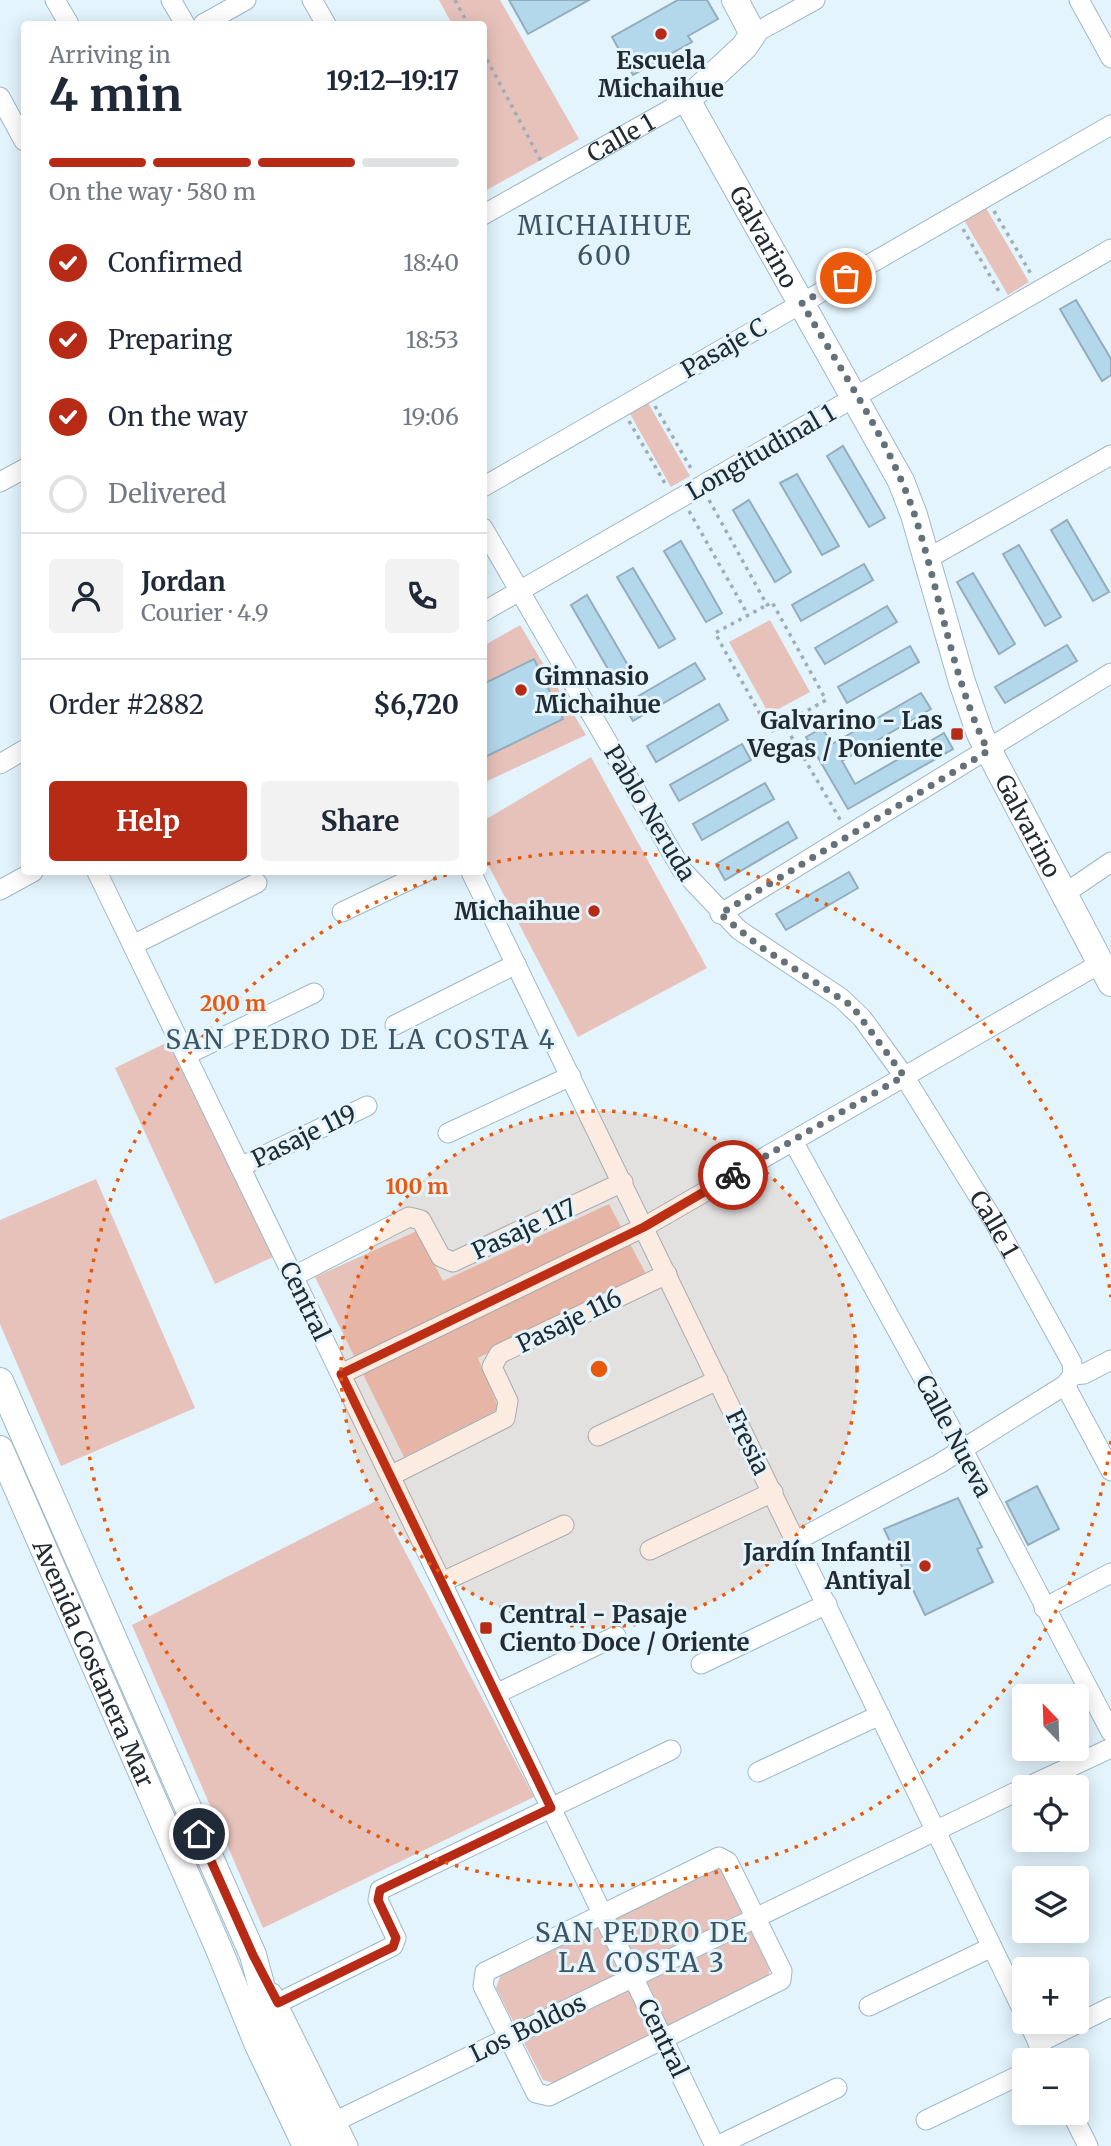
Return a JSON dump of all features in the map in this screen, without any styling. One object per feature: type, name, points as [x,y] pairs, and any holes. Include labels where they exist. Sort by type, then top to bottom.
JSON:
[{"type":"main road","points":[[735,0],[753,34]]},
{"type":"main road","name":"Calle 1","points":[[687,100],[720,72],[753,34]]},
{"type":"main road","name":"Galvarino","points":[[687,100],[901,481],[927,559],[968,702],[988,751],[1064,894],[1108,967]]},
{"type":"main road","name":"Avenida Costanera Mar","points":[[0,1381],[253,1955],[276,2039],[332,2134]]},
{"type":"main road","name":"Avenida Costanera Mar","points":[[0,1449],[218,1947],[258,2045],[306,2146]]},
{"type":"main road","points":[[35,1530],[61,1518]]},
{"type":"street","points":[[55,0],[67,21]]},
{"type":"street","points":[[171,0],[183,21]]},
{"type":"street","points":[[208,21],[246,0]]},
{"type":"street","points":[[312,0],[324,21]]},
{"type":"street","name":"Calle 1","points":[[753,34],[815,0]]},
{"type":"street","points":[[1079,0],[1111,58]]},
{"type":"street","points":[[0,97],[21,136]]},
{"type":"street","name":"Calle 1","points":[[487,213],[687,100]]},
{"type":"street","name":"Pasaje C","points":[[487,485],[1111,125]]},
{"type":"street","name":"Longitudinal 1","points":[[487,610],[1111,249]]},
{"type":"street","points":[[927,559],[1111,455]]},
{"type":"street","points":[[0,482],[21,471]]},
{"type":"street","name":"Pablo Neruda","points":[[487,535],[677,862],[720,914],[758,945],[852,1006],[904,1076]]},
{"type":"street","points":[[720,914],[1111,673]]},
{"type":"street","points":[[0,764],[21,752]]},
{"type":"street","points":[[1064,894],[1111,862]]},
{"type":"street","points":[[0,890],[28,875]]},
{"type":"street","name":"Central","points":[[98,875],[716,2146]]},
{"type":"street","points":[[342,912],[420,875]]},
{"type":"street","name":"Fresia","points":[[472,875],[1012,1988]]},
{"type":"street","points":[[133,945],[257,883]]},
{"type":"street","points":[[395,1025],[516,964]]},
{"type":"street","points":[[341,1374],[644,1227],[904,1076],[1108,967]]},
{"type":"street","points":[[186,1055],[314,993]]},
{"type":"street","points":[[448,1133],[571,1076]]},
{"type":"street","name":"Calle 1","points":[[904,1076],[1024,1272],[1072,1363],[1069,1380],[1111,1471]]},
{"type":"street","name":"Pasaje 119","points":[[240,1167],[367,1106]]},
{"type":"street","name":"Calle Nueva","points":[[793,1141],[963,1450],[1111,1732]]},
{"type":"street","name":"Pasaje 117","points":[[294,1276],[409,1217],[421,1220],[441,1257],[453,1262],[623,1182]]},
{"type":"street","name":"Pasaje 116","points":[[390,1476],[505,1418],[508,1401],[492,1367],[499,1354],[667,1274]]},
{"type":"street","points":[[796,1541],[963,1450],[1069,1380],[1111,1360]]},
{"type":"street","points":[[598,1436],[718,1380]]},
{"type":"street","points":[[650,1550],[773,1492]]},
{"type":"street","points":[[442,1582],[564,1525]]},
{"type":"street","points":[[1044,1608],[1111,1573]]},
{"type":"street","points":[[701,1664],[827,1604]]},
{"type":"street","points":[[496,1694],[616,1636]]},
{"type":"street","points":[[758,1772],[880,1715]]},
{"type":"street","name":"Los Boldos","points":[[1054,1775],[1111,1748]]},
{"type":"street","points":[[278,2003],[393,1947],[396,1938],[378,1900],[380,1890],[671,1750]]},
{"type":"street","name":"Los Boldos","points":[[332,2134],[508,2038],[1012,1795]]},
{"type":"street","points":[[719,1857],[728,1862],[782,1971],[781,1980],[545,2097],[533,2089],[483,1986],[485,1972],[602,1913],[719,1857]]},
{"type":"street","points":[[869,2006],[992,1947]]},
{"type":"street","name":"Avenida Costanera Mar","points":[[253,1955],[278,2003],[332,2134],[348,2146]]},
{"type":"street","points":[[1047,2048],[1111,2007]]},
{"type":"street","points":[[926,2120],[1012,2079]]},
{"type":"street","points":[[716,2146],[837,2088]]},
{"type":"street","points":[[1078,2125],[1088,2146]]},
{"type":"path","points":[[455,0],[466,21]]},
{"type":"path","points":[[487,60],[542,163]]},
{"type":"path","points":[[985,198],[1040,290]]},
{"type":"path","points":[[955,215],[1008,309]]},
{"type":"path","points":[[647,392],[767,605]]},
{"type":"path","points":[[621,407],[748,615]]},
{"type":"path","points":[[772,603],[826,700],[770,732],[715,633],[767,605],[772,603]]},
{"type":"path","points":[[778,714],[849,835]]},
{"type":"shaded area","points":[[439,0],[500,0],[579,139],[487,190],[487,21],[450,21]]},
{"type":"shaded area","points":[[986,208],[1029,282],[1008,295],[964,220]]},
{"type":"shaded area","points":[[647,401],[690,476],[671,487],[629,412]]},
{"type":"shaded area","points":[[770,620],[810,692],[769,714],[729,642]]},
{"type":"shaded area","name":"Gimnasio Michaihue","points":[[520,625],[586,735],[487,781],[487,644]]},
{"type":"shaded area","name":"Michaihue","points":[[591,757],[707,968],[578,1037],[487,863],[487,819]]},
{"type":"shaded area","points":[[168,1042],[273,1257],[215,1284],[115,1068]]},
{"type":"shaded area","points":[[96,1179],[195,1408],[61,1466],[0,1324],[0,1220]]},
{"type":"shaded area","points":[[609,1204],[646,1274],[478,1358],[499,1409],[404,1457],[315,1277],[417,1231],[443,1281]]},
{"type":"shaded area","points":[[378,1500],[534,1797],[263,1928],[132,1625]]},
{"type":"shaded area","points":[[710,1866],[721,1868],[771,1966],[767,1980],[558,2084],[543,2080],[496,1988],[501,1974]]},
{"type":"building","points":[[509,0],[589,0],[528,34]]},
{"type":"building","points":[[678,0],[707,0],[718,19],[688,36],[692,42],[633,75],[612,37]]},
{"type":"building","points":[[1076,300],[1111,359],[1111,375],[1102,381],[1060,309]]},
{"type":"building","points":[[843,446],[885,518],[869,527],[827,456]]},
{"type":"building","points":[[797,474],[839,546],[822,555],[780,483]]},
{"type":"building","points":[[749,500],[791,572],[775,582],[733,510]]},
{"type":"building","points":[[1067,520],[1109,592],[1093,601],[1051,530]]},
{"type":"building","points":[[681,541],[722,613],[706,622],[664,551]]},
{"type":"building","points":[[1019,545],[1061,617],[1045,626],[1003,554]]},
{"type":"building","points":[[864,564],[873,580],[801,621],[792,605]]},
{"type":"building","points":[[633,568],[675,639],[659,648],[617,577]]},
{"type":"building","points":[[973,573],[1015,644],[999,654],[957,582]]},
{"type":"building","points":[[587,595],[629,667],[612,676],[571,605]]},
{"type":"building","points":[[887,606],[897,622],[825,664],[815,648]]},
{"type":"building","points":[[1067,645],[1077,661],[1005,703],[995,687]]},
{"type":"building","points":[[910,646],[919,662],[847,703],[838,687]]},
{"type":"building","points":[[534,659],[563,719],[487,756],[487,682]]},
{"type":"building","points":[[695,663],[705,679],[633,721],[623,705]]},
{"type":"building","points":[[921,693],[931,709],[842,761],[855,784],[944,733],[953,749],[848,809],[806,737],[822,728],[832,744]]},
{"type":"building","points":[[719,704],[728,720],[656,762],[647,746]]},
{"type":"building","points":[[742,744],[751,760],[679,801],[670,785]]},
{"type":"building","points":[[765,783],[774,799],[702,840],[693,824]]},
{"type":"building","points":[[788,822],[797,838],[725,880],[716,864]]},
{"type":"building","points":[[849,872],[858,888],[786,930],[776,914]]},
{"type":"building","points":[[1037,1486],[1059,1529],[1028,1545],[1006,1502]]},
{"type":"building","points":[[958,1498],[982,1547],[977,1549],[993,1582],[925,1615],[884,1529]]},
{"type":"way so far","points":[[733,1175],[904,1076],[852,1006],[758,945],[720,914],[988,751],[971,712],[914,515],[901,481],[802,303],[846,278]]},
{"type":"place","name":"Escuela Michaihue","points":[[661,34]]},
{"type":"place","name":"Gimnasio Michaihue","points":[[521,690]]},
{"type":"place","name":"Galvarino - Las Vegas / Poniente","points":[[957,734]]},
{"type":"place","name":"Michaihue","points":[[594,911]]},
{"type":"place","name":"Jardín Infantil Antiyal","points":[[925,1566]]},
{"type":"place","name":"Central - Pasaje Ciento Doce / Oriente","points":[[486,1628]]},
{"type":"district","name":"MICHAIHUE 600","points":[[605,240]]},
{"type":"district","name":"SAN PEDRO DE LA COSTA 4","points":[[361,1039]]},
{"type":"district","name":"SAN PEDRO DE LA COSTA 3","points":[[642,1947]]},
{"type":"route","points":[[199,1834],[253,1955],[278,2003],[393,1947],[396,1938],[378,1900],[380,1890],[551,1808],[341,1374],[644,1227],[733,1175]]}]
